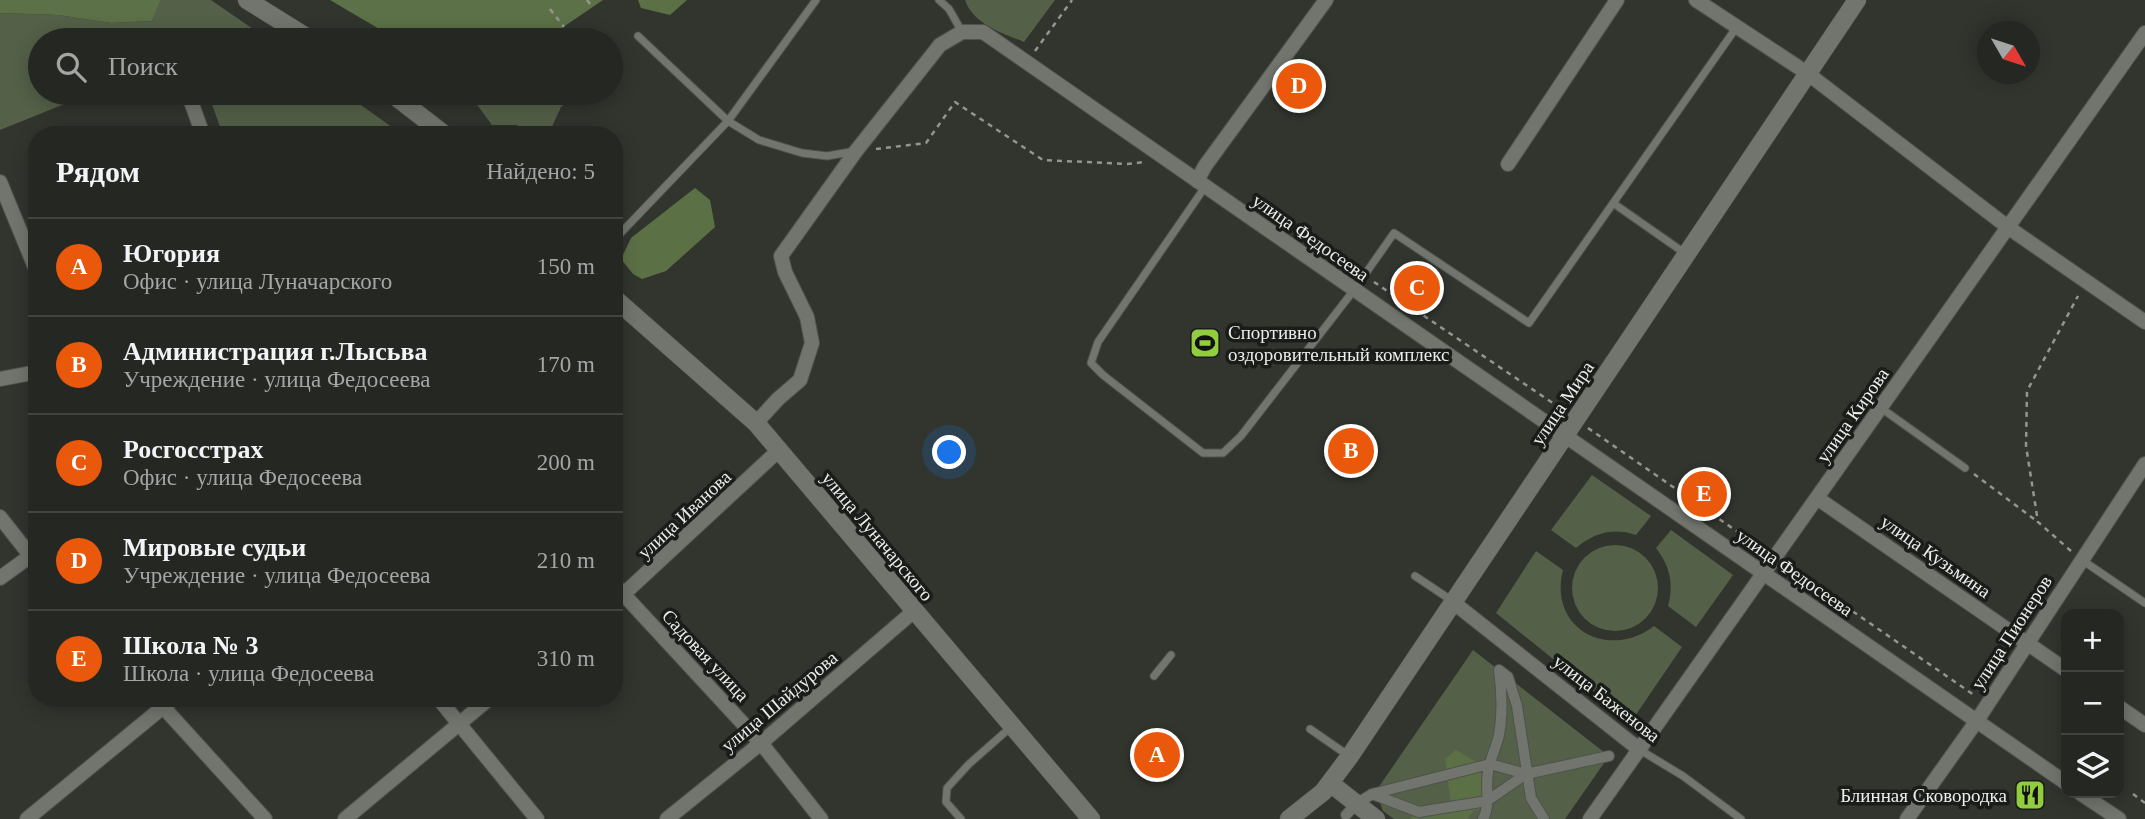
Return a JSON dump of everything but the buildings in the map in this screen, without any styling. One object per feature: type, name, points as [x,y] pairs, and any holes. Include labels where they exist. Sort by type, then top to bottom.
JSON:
[{"type":"street","points":[[247,0],[292,28]]},
{"type":"street","points":[[1201,184],[1205,166],[1326,0]]},
{"type":"street","points":[[1508,164],[1617,0]]},
{"type":"street","points":[[1696,0],[1807,73],[2008,228],[2145,322]]},
{"type":"street","name":"улица Мира","points":[[1289,819],[1323,792],[1350,757],[1857,0]]},
{"type":"street","points":[[756,423],[800,380],[811,343],[807,317],[785,272],[781,256],[856,151],[940,45],[962,32]]},
{"type":"street","name":"улица Федосеева","points":[[962,32],[983,32],[2061,780]]},
{"type":"street","name":"улица Кирова","points":[[1590,819],[2145,33]]},
{"type":"street","points":[[192,105],[200,126]]},
{"type":"street","points":[[406,105],[433,126]]},
{"type":"street","points":[[0,182],[28,250]]},
{"type":"street","name":"улица Луначарского","points":[[623,306],[756,423],[1091,819]]},
{"type":"street","points":[[0,379],[28,374]]},
{"type":"street","name":"улица Иванова","points":[[623,596],[779,451]]},
{"type":"street","name":"улица Пионеров","points":[[1907,819],[1976,722],[2144,469]]},
{"type":"street","name":"улица Кузьмина","points":[[1818,498],[2061,667]]},
{"type":"street","points":[[0,517],[28,549]]},
{"type":"street","points":[[0,578],[28,561]]},
{"type":"street","name":"Садовая улица","points":[[623,602],[761,743],[821,819]]},
{"type":"street","name":"улица Баженова","points":[[1454,603],[1640,750]]},
{"type":"street","name":"улица Шайдурова","points":[[667,819],[761,743],[914,611]]},
{"type":"street","points":[[1483,819],[1489,807],[1486,788],[1502,712],[1499,670],[1508,677],[1517,706],[1525,774],[1531,798],[1544,819]]},
{"type":"street","points":[[27,819],[158,707]]},
{"type":"street","points":[[168,707],[265,819]]},
{"type":"street","points":[[445,707],[537,819]]},
{"type":"street","points":[[345,819],[478,707]]},
{"type":"street","points":[[2124,710],[2145,725]]},
{"type":"street","points":[[1372,794],[1419,812],[1487,801],[1525,774],[1609,756]]},
{"type":"street","points":[[1351,809],[1372,794],[1490,764],[1525,774]]},
{"type":"street","points":[[1330,783],[1351,809],[1376,819]]},
{"type":"street","points":[[2088,798],[2119,819]]},
{"type":"lane","points":[[623,231],[728,121],[817,0]]},
{"type":"lane","points":[[939,0],[962,32]]},
{"type":"lane","points":[[1201,184],[1098,342],[1091,363],[1203,453],[1223,453],[1241,436],[1354,290],[1394,233],[1529,323],[1735,28]]},
{"type":"lane","points":[[638,36],[728,121],[759,140],[802,153],[827,156],[856,151]]},
{"type":"lane","points":[[1613,203],[1687,254]]},
{"type":"lane","points":[[1881,408],[1965,468]]},
{"type":"lane","points":[[2082,560],[2145,603]]},
{"type":"lane","points":[[1415,576],[1454,603]]},
{"type":"lane","points":[[1154,676],[1171,655]]},
{"type":"lane","points":[[961,819],[946,802],[947,788],[1012,725]]},
{"type":"lane","points":[[1310,729],[1350,757]]},
{"type":"lane","name":"улица Баженова","points":[[1640,750],[1682,776],[1741,819]]},
{"type":"path","points":[[587,0],[593,8]]},
{"type":"path","points":[[1026,62],[1072,0]]},
{"type":"path","points":[[550,9],[564,27]]},
{"type":"path","points":[[856,151],[926,143],[955,102],[1043,160],[1127,164],[1165,159]]},
{"type":"path","points":[[1307,236],[1577,420]]},
{"type":"path","points":[[2038,522],[2026,446],[2027,391],[2086,281]]},
{"type":"path","points":[[1965,468],[2038,522],[2082,560]]},
{"type":"path","points":[[2133,794],[2145,803]]},
{"type":"shaded area","points":[[0,0],[161,0],[152,21],[111,23],[58,15],[0,13]]},
{"type":"shaded area","points":[[161,0],[211,0],[252,28],[28,28],[28,105],[62,105],[0,130],[0,13],[58,15],[111,23],[152,21]]},
{"type":"shaded area","points":[[330,0],[603,0],[562,28],[378,28]]},
{"type":"shaded area","points":[[638,0],[687,0],[670,15],[641,8]]},
{"type":"shaded area","points":[[965,0],[1055,0],[1024,42],[981,21]]},
{"type":"shaded area","points":[[212,105],[361,105],[390,126],[220,126]]},
{"type":"shaded area","points":[[477,105],[563,105],[552,126],[492,125]]},
{"type":"shaded area","points":[[695,188],[710,200],[715,227],[666,271],[642,279],[633,274],[623,262],[623,255],[631,238]]},
{"type":"shaded area","points":[[1592,475],[1651,516],[1636,535],[1604,533],[1576,548],[1551,530]]},
{"type":"shaded area","points":[[1671,530],[1733,575],[1696,627],[1668,606],[1670,576],[1656,548]]},
{"type":"shaded area","points":[[1615,545],[1631,549],[1645,558],[1654,572],[1658,588],[1654,604],[1645,618],[1631,627],[1615,631],[1599,627],[1585,618],[1576,604],[1572,588],[1576,572],[1585,558],[1599,549]]},
{"type":"shaded area","points":[[1536,551],[1563,570],[1561,590],[1564,608],[1573,622],[1586,633],[1601,639],[1618,640],[1636,636],[1654,626],[1682,647],[1631,722],[1496,613]]},
{"type":"shaded area","points":[[1473,650],[1609,756],[1565,819],[1394,819],[1383,811],[1376,791]]},
{"type":"shaded area","points":[[1456,750],[1488,769],[1485,808],[1473,811],[1468,819],[1410,819],[1414,815],[1452,812],[1445,759]]},
{"type":"place","name":"Мировые судьи","points":[[1299,86]]},
{"type":"place","name":"Росгосстрах","points":[[1417,288]]},
{"type":"place","name":"Спортивно оздоровительный комплекс","points":[[1205,343]]},
{"type":"place","name":"Администрация г.Лысьва","points":[[1351,451]]},
{"type":"place","name":"Школа № 3","points":[[1704,494]]},
{"type":"place","name":"Югория","points":[[1157,755]]},
{"type":"place","name":"Блинная Сковородка","points":[[2030,795]]}]
